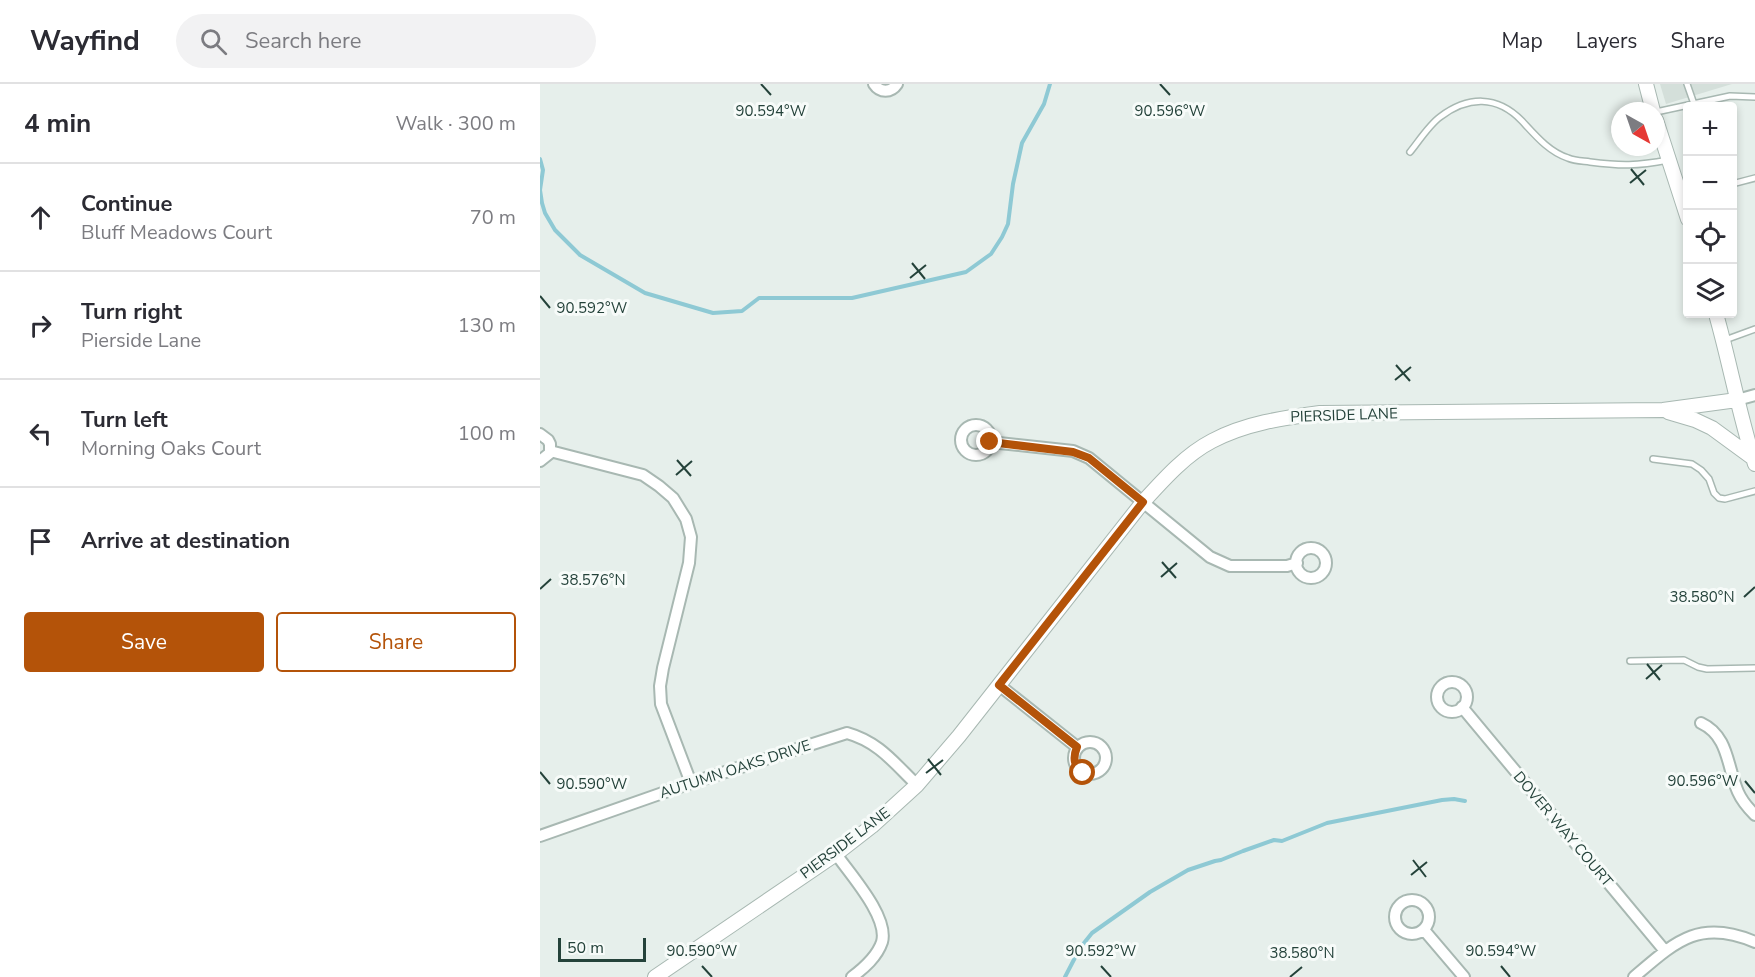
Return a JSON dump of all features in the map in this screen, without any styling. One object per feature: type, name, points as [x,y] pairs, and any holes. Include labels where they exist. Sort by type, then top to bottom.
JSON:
[{"type":"street","points":[[874,84],[878,89],[886,92],[897,84]]},
{"type":"street","points":[[1646,84],[1652,102]]},
{"type":"street","points":[[1665,150],[1683,194]]},
{"type":"street","points":[[1717,318],[1754,461]]},
{"type":"street","name":"PIERSIDE LANE","points":[[655,977],[836,854],[872,826],[917,785],[1143,502],[1165,478],[1211,441],[1243,428],[1278,418],[1320,413],[1663,410],[1737,400],[1755,395]]},
{"type":"street","points":[[1663,410],[1713,428],[1754,461]]},
{"type":"street","points":[[540,434],[548,440],[550,451],[540,461]]},
{"type":"street","points":[[990,442],[1073,452],[1089,458],[1209,557],[1230,566],[1287,566],[1296,563]]},
{"type":"street","points":[[550,451],[644,475],[673,498],[686,519],[692,537],[689,563],[660,686],[661,704],[691,783]]},
{"type":"street","points":[[999,685],[1077,747]]},
{"type":"street","name":"DOVER WAY COURT","points":[[1462,707],[1665,951]]},
{"type":"street","points":[[1701,723],[1712,729],[1720,739],[1739,794],[1755,815]]},
{"type":"street","name":"AUTUMN OAKS DRIVE","points":[[540,836],[691,783],[847,733],[876,745],[917,785]]},
{"type":"street","points":[[836,854],[876,910],[882,925],[882,941],[868,964],[852,977]]},
{"type":"street","points":[[1424,930],[1464,977]]},
{"type":"street","points":[[1634,977],[1682,939],[1699,934],[1730,933],[1755,942]]},
{"type":"lane","points":[[1687,84],[1693,102]]},
{"type":"lane","points":[[1703,102],[1730,96],[1755,97]]},
{"type":"lane","points":[[1410,152],[1439,118],[1461,105],[1482,100],[1506,106],[1540,142],[1567,158],[1617,166],[1642,165],[1668,160]]},
{"type":"lane","points":[[1665,110],[1683,106]]},
{"type":"lane","points":[[1737,183],[1755,178]]},
{"type":"lane","points":[[1724,340],[1755,329]]},
{"type":"lane","points":[[1653,459],[1692,464],[1709,479],[1714,493],[1719,498],[1732,498],[1755,491]]},
{"type":"lane","points":[[1630,661],[1684,660],[1707,669],[1755,668]]},
{"type":"shaded area","points":[[1660,84],[1732,84],[1666,104]]},
{"type":"waterway","points":[[540,159],[543,170],[540,190],[542,203],[555,230],[580,255],[645,293],[713,313],[742,311],[759,298],[852,298],[966,272],[991,254],[1008,224],[1013,184],[1022,143],[1044,104],[1050,84]]},
{"type":"waterway","points":[[1065,977],[1080,948],[1092,933],[1150,892],[1188,870],[1274,840],[1282,841],[1327,823],[1442,800],[1465,801]]},
{"type":"route","points":[[990,442],[1073,452],[1089,458],[1143,502],[999,685],[1077,747],[1074,759],[1083,773]]}]
